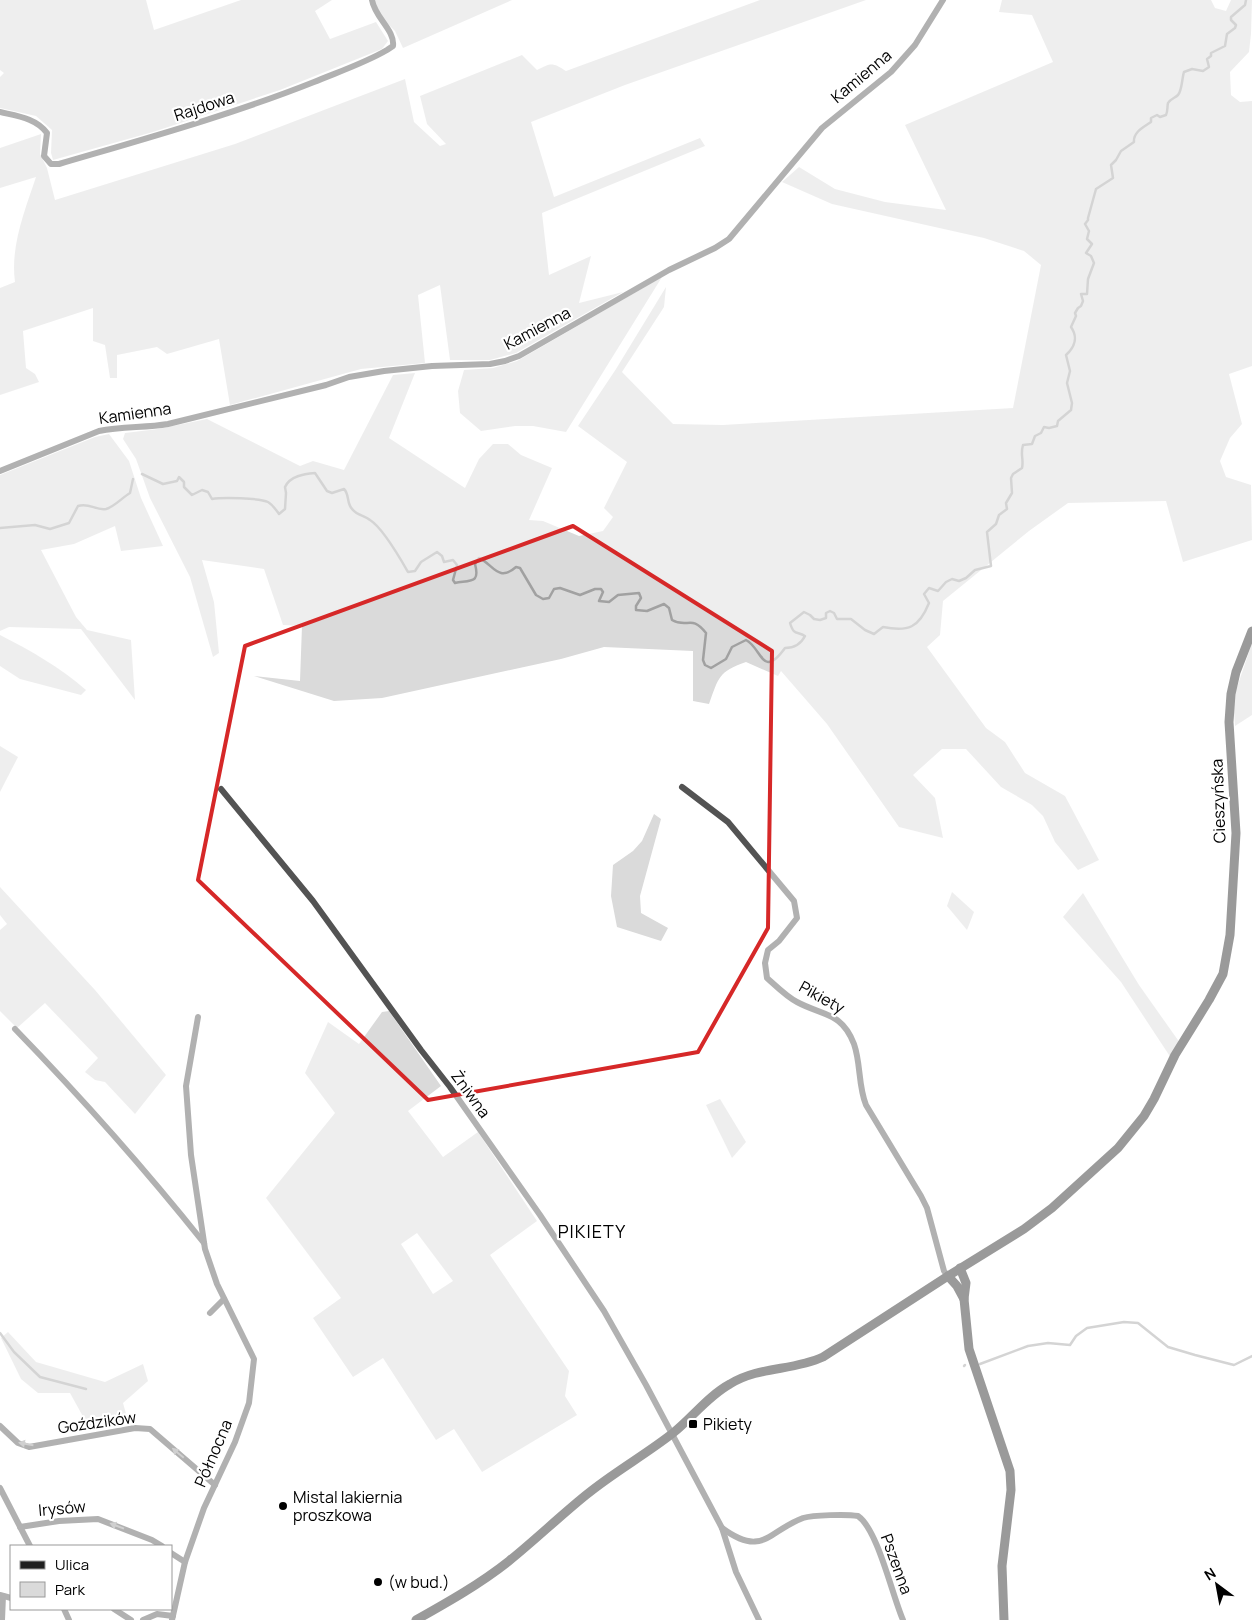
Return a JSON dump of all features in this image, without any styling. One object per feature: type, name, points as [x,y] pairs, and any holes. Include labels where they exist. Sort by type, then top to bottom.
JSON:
[{"type":"street","name":"Rajdowa","points":[[0,112],[34,120],[42,126],[47,133],[44,156],[51,164],[59,164],[158,135],[268,100],[334,74],[387,50],[393,46],[392,34],[374,9],[372,0]]},
{"type":"street","name":"Kamienna","points":[[0,471],[110,428],[168,424],[326,385],[349,377],[432,366],[490,364],[519,356],[669,270],[715,248],[730,238],[822,128],[891,72],[915,45],[943,0]]},
{"type":"street","name":"Cieszyńska","points":[[960,1268],[1031,1224],[1118,1148],[1144,1116],[1175,1055],[1223,974],[1230,936],[1236,833],[1229,722],[1231,694],[1236,672],[1252,631]]},
{"type":"street","name":"Pikiety","points":[[682,787],[728,822],[794,901],[797,918],[779,942],[768,950],[765,962],[767,978],[797,1002],[830,1014],[848,1032],[855,1047],[861,1093],[866,1105],[927,1208],[944,1271],[948,1276]]},
{"type":"street","name":"Żniwna","points":[[221,789],[313,901],[475,1122],[540,1215],[604,1312],[673,1433]]},
{"type":"street","name":"Północna","points":[[173,1618],[185,1562],[204,1508],[235,1442],[249,1403],[254,1359],[212,1272],[204,1243],[191,1155],[186,1086],[198,1017]]},
{"type":"street","points":[[15,1029],[114,1135],[162,1190],[204,1243]]},
{"type":"street","points":[[416,1620],[493,1573],[593,1489],[673,1433],[718,1391],[749,1374],[812,1363],[960,1268],[966,1282],[964,1299],[969,1350],[1010,1471],[1010,1490],[1002,1566],[1004,1620]]},
{"type":"street","points":[[948,1276],[957,1286],[964,1299]]},
{"type":"street","points":[[210,1313],[224,1299]]},
{"type":"street","name":"Goździków","points":[[0,1426],[18,1443],[29,1447],[135,1428],[150,1429],[215,1484]]},
{"type":"street","points":[[673,1433],[722,1528],[736,1572],[759,1620]]},
{"type":"street","points":[[0,1488],[29,1545]]},
{"type":"street","name":"Pszenna","points":[[722,1528],[741,1539],[757,1541],[774,1536],[806,1517],[858,1516],[863,1520],[872,1535],[903,1620]]},
{"type":"street","name":"Irysów","points":[[20,1527],[58,1521],[98,1519],[160,1545]]},
{"type":"street","points":[[172,1554],[185,1562]]},
{"type":"street","points":[[1,1596],[2,1620]]},
{"type":"street","points":[[116,1610],[131,1620]]},
{"type":"street","points":[[143,1620],[157,1614],[173,1618]]},
{"type":"highlighted area","points":[[573,526],[772,651],[768,928],[698,1052],[428,1100],[198,880],[245,646]]},
{"type":"green space","points":[[0,0],[146,0],[154,30],[241,0],[332,0],[315,11],[330,39],[376,22],[388,41],[382,49],[280,90],[153,132],[53,160],[51,153],[52,130],[36,116],[0,108],[0,77],[4,73],[0,70]]},
{"type":"green space","points":[[374,0],[512,0],[403,48],[395,31],[382,18]]},
{"type":"green space","points":[[760,0],[866,0],[625,85],[531,122],[554,197],[700,138],[705,146],[542,213],[549,275],[591,256],[579,303],[623,292],[516,353],[490,360],[450,360],[440,285],[418,295],[425,363],[361,369],[230,405],[219,339],[167,354],[157,347],[117,355],[117,378],[110,378],[105,345],[93,341],[93,308],[23,331],[26,368],[35,374],[39,382],[0,395],[0,288],[15,282],[14,269],[17,242],[23,215],[36,177],[0,188],[0,148],[41,134],[40,154],[47,168],[55,200],[235,144],[405,79],[414,122],[440,146],[446,144],[427,124],[420,96],[522,55],[537,70],[552,64],[566,71]]},
{"type":"green space","points":[[1002,0],[1211,0],[1215,8],[1226,11],[1231,0],[1252,0],[1249,52],[1230,72],[1231,95],[1240,102],[1252,101],[1252,366],[1229,374],[1242,424],[1230,438],[1220,461],[1226,477],[1251,485],[1252,540],[1183,562],[1166,501],[1068,503],[1029,531],[943,601],[940,635],[927,647],[986,728],[1005,742],[1025,773],[1065,796],[1099,860],[1078,870],[1055,842],[1043,816],[1032,805],[1001,787],[966,749],[942,749],[913,775],[935,798],[943,838],[899,827],[827,724],[781,671],[778,676],[746,662],[730,669],[721,677],[709,704],[693,701],[693,651],[604,647],[561,659],[382,698],[334,701],[254,676],[300,681],[302,626],[283,625],[264,569],[202,560],[214,602],[219,653],[213,657],[190,577],[150,498],[136,459],[123,439],[125,433],[158,429],[207,419],[300,466],[313,461],[344,470],[393,375],[415,373],[389,438],[465,488],[479,459],[493,444],[508,444],[521,455],[552,468],[529,520],[543,521],[579,536],[603,531],[613,517],[604,508],[627,462],[578,426],[616,369],[666,287],[664,307],[622,372],[673,424],[723,425],[1013,408],[1041,265],[1024,251],[984,238],[832,204],[782,182],[799,167],[835,189],[885,202],[946,210],[905,125],[1053,62],[1032,15],[999,12]]},
{"type":"green space","points":[[662,277],[566,432],[533,426],[515,426],[481,431],[460,413],[458,391],[464,370],[493,368],[517,361]]},
{"type":"green space","points":[[109,434],[129,461],[141,498],[163,546],[121,551],[115,526],[74,544],[41,550],[76,617],[87,630],[131,640],[135,700],[81,629],[9,627],[0,631],[0,475],[95,437]]},
{"type":"green space","points":[[0,635],[45,660],[86,690],[81,695],[20,679],[0,666]]},
{"type":"green space","points":[[1252,643],[1252,715],[1235,726],[1233,699]]},
{"type":"green space","points":[[0,746],[18,757],[0,792]]},
{"type":"green space","points":[[654,814],[661,819],[640,896],[641,913],[668,928],[661,941],[617,927],[611,896],[613,865],[633,851],[642,841]]},
{"type":"green space","points":[[0,887],[95,990],[166,1075],[135,1114],[105,1082],[95,1080],[85,1072],[98,1058],[45,1003],[17,1028],[0,1011],[0,930],[7,924],[0,915]]},
{"type":"green space","points":[[952,892],[974,912],[967,930],[947,906]]},
{"type":"green space","points":[[1083,893],[1139,985],[1180,1043],[1171,1058],[1121,982],[1063,917]]},
{"type":"green space","points":[[389,1011],[441,1086],[408,1111],[443,1157],[478,1132],[537,1221],[490,1255],[569,1371],[565,1396],[577,1415],[482,1472],[454,1429],[436,1440],[383,1358],[353,1377],[313,1318],[341,1298],[266,1198],[335,1113],[305,1073],[328,1022],[359,1044],[382,1012]],"holes":[[[417,1233],[453,1281],[433,1294],[401,1244]]]},
{"type":"green space","points":[[720,1099],[746,1142],[732,1158],[706,1105]]},
{"type":"green space","points":[[8,1332],[36,1362],[105,1382],[143,1364],[148,1381],[123,1403],[128,1421],[91,1431],[70,1393],[38,1393],[21,1379],[1,1338]]},
{"type":"waterway","points":[[142,474],[163,484],[177,481],[179,477],[184,482],[184,487],[192,495],[202,490],[208,492],[212,499],[241,498],[268,502],[279,514],[285,509],[285,487],[287,483],[298,476],[315,473],[327,491],[332,493],[344,489],[351,508],[375,524],[391,544],[408,572],[415,571],[421,562],[437,552],[442,556],[444,562],[453,560],[457,565],[453,580],[455,583],[470,581],[475,578],[475,564],[479,558],[500,573],[505,573],[516,567],[520,568],[536,595],[543,599],[549,598],[554,589],[560,588],[580,595],[595,589],[601,589],[603,592],[599,601],[609,602],[618,595],[639,593],[641,598],[636,606],[636,610],[647,611],[664,604],[669,608],[672,620],[682,623],[693,623],[701,627],[706,633],[703,660],[705,665],[711,668],[726,659],[732,647],[746,640],[763,659],[767,662],[771,661],[785,648],[795,646],[803,639],[805,636],[794,632],[790,623],[804,612],[814,619],[820,620],[826,618],[826,613],[830,611],[834,613],[837,619],[851,619],[865,630],[874,634],[883,627],[899,629],[912,626],[921,618],[929,603],[924,594],[929,588],[938,591],[946,582],[952,579],[959,581],[975,570],[991,566],[987,532],[996,524],[999,515],[1007,509],[1006,503],[1012,493],[1011,478],[1013,474],[1022,468],[1023,445],[1032,444],[1035,436],[1041,433],[1044,427],[1057,426],[1058,421],[1071,410],[1072,403],[1067,383],[1070,371],[1066,355],[1072,349],[1075,338],[1071,327],[1076,316],[1075,313],[1083,301],[1081,294],[1087,294],[1088,279],[1094,263],[1091,256],[1086,253],[1092,244],[1087,239],[1089,231],[1085,224],[1088,220],[1096,189],[1113,178],[1111,165],[1121,151],[1134,142],[1135,135],[1151,122],[1151,118],[1157,115],[1160,117],[1166,115],[1168,103],[1179,93],[1184,72],[1192,69],[1203,71],[1209,67],[1207,59],[1211,56],[1211,53],[1225,46],[1227,34],[1236,25],[1231,20],[1231,17],[1245,5],[1246,0]]},
{"type":"waterway","points":[[0,528],[35,525],[50,529],[69,523],[78,506],[86,505],[106,509],[115,504],[130,493],[133,479]]},
{"type":"waterway","points":[[980,1364],[1028,1346],[1048,1343],[1070,1345],[1076,1336],[1087,1328],[1124,1322],[1138,1323],[1168,1347],[1195,1355],[1234,1365],[1252,1356]]},
{"type":"waterway","points":[[0,1333],[14,1352],[40,1377],[86,1389]]},
{"type":"place","name":"Pikiety","points":[[693,1424]]},
{"type":"place","name":"Mistal lakiernia proszkowa","points":[[283,1506]]},
{"type":"place","name":"(w bud.)","points":[[378,1582]]},
{"type":"district","name":"PIKIETY","points":[[592,1232]]}]
